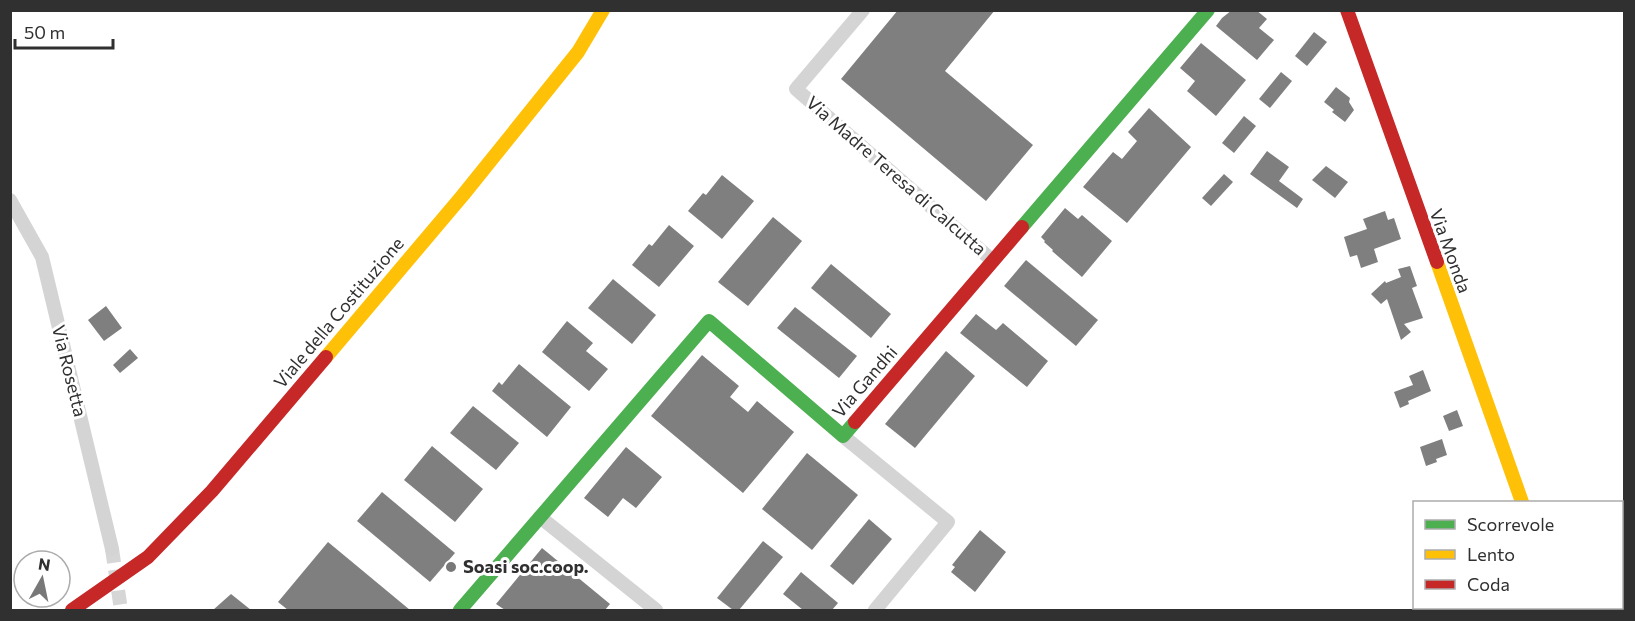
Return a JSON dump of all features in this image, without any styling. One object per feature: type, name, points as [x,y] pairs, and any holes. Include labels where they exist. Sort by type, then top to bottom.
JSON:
[{"type":"main road","name":"Viale della Costituzione","points":[[72,610],[148,557],[212,491],[464,195],[578,52],[603,10]]},
{"type":"main road","name":"Via Gandhi","points":[[460,610],[709,321],[843,436],[1208,10]]},
{"type":"main road","name":"Via Monda","points":[[1347,10],[1522,501]]},
{"type":"street","name":"Via Madre Teresa di Calcutta","points":[[863,10],[796,89],[993,261]]},
{"type":"street","name":"Via Rosetta","points":[[10,200],[42,257],[112,549]]},
{"type":"street","points":[[843,436],[948,522],[875,610]]},
{"type":"street","points":[[540,517],[656,610]]},
{"type":"building","points":[[898,10],[995,10],[945,71],[1033,145],[986,201],[841,79]]},
{"type":"building","points":[[1232,10],[1256,10],[1267,19],[1259,28],[1274,40],[1257,60],[1216,26]]},
{"type":"building","points":[[1314,32],[1327,42],[1307,66],[1295,56]]},
{"type":"building","points":[[1201,43],[1246,80],[1216,116],[1187,91],[1195,81],[1180,68]]},
{"type":"building","points":[[1281,72],[1292,81],[1270,108],[1259,99]]},
{"type":"building","points":[[1336,87],[1350,98],[1349,102],[1354,110],[1345,122],[1324,102]]},
{"type":"building","points":[[1149,108],[1191,147],[1127,223],[1083,187],[1113,152],[1122,159],[1137,141],[1128,132]]},
{"type":"building","points":[[1244,116],[1256,126],[1234,153],[1222,143]]},
{"type":"building","points":[[1267,151],[1289,167],[1279,181],[1303,199],[1297,208],[1250,174]]},
{"type":"building","points":[[1326,166],[1348,182],[1335,198],[1312,180]]},
{"type":"building","points":[[1224,174],[1233,182],[1211,206],[1202,198]]},
{"type":"building","points":[[722,175],[754,201],[722,239],[688,211],[703,193],[706,195]]},
{"type":"building","points":[[1065,208],[1078,219],[1082,215],[1112,241],[1082,277],[1052,251],[1041,237]]},
{"type":"building","points":[[1385,211],[1388,220],[1394,218],[1401,239],[1374,249],[1378,262],[1361,268],[1357,255],[1350,257],[1344,237],[1367,229],[1363,219]]},
{"type":"building","points":[[773,217],[802,241],[748,306],[718,282]]},
{"type":"building","points":[[669,225],[694,246],[659,287],[632,265]]},
{"type":"building","points":[[1026,260],[1098,320],[1076,346],[1004,286]]},
{"type":"building","points":[[831,264],[891,314],[871,338],[811,288]]},
{"type":"building","points":[[1410,266],[1417,286],[1412,288],[1423,318],[1404,324],[1411,332],[1401,340],[1387,299],[1381,304],[1371,294],[1385,281],[1386,283],[1401,277],[1398,269]]},
{"type":"building","points":[[613,279],[656,315],[632,344],[588,308]]},
{"type":"building","points":[[106,306],[122,328],[104,341],[88,320]]},
{"type":"building","points":[[795,307],[857,356],[839,378],[777,328]]},
{"type":"building","points":[[976,314],[996,330],[1003,323],[1048,361],[1027,387],[960,333]]},
{"type":"building","points":[[567,321],[593,343],[586,351],[608,369],[589,391],[542,352]]},
{"type":"building","points":[[130,349],[138,358],[120,373],[113,365]]},
{"type":"building","points":[[946,351],[975,376],[915,448],[885,424]]},
{"type":"building","points":[[702,355],[739,386],[730,397],[748,412],[757,401],[794,432],[743,493],[651,416]]},
{"type":"building","points":[[519,364],[571,407],[547,437],[492,391],[499,382],[502,385]]},
{"type":"building","points":[[1423,370],[1431,391],[1408,401],[1409,404],[1400,408],[1394,392],[1413,385],[1409,376]]},
{"type":"building","points":[[473,406],[519,443],[496,470],[450,433]]},
{"type":"building","points":[[1457,410],[1463,426],[1449,431],[1443,416]]},
{"type":"building","points":[[1442,439],[1447,455],[1426,466],[1420,447]]},
{"type":"building","points":[[432,446],[483,489],[455,522],[404,480]]},
{"type":"building","points":[[626,447],[662,477],[636,508],[623,498],[608,517],[584,498]]},
{"type":"building","points":[[807,453],[858,495],[812,550],[762,509]]},
{"type":"building","points":[[382,492],[455,553],[430,582],[357,521]]},
{"type":"building","points":[[869,519],[892,539],[853,585],[830,566]]},
{"type":"building","points":[[980,530],[1006,552],[975,592],[951,572],[955,567],[952,565]]},
{"type":"building","points":[[763,541],[783,557],[739,610],[733,610],[717,598]]},
{"type":"building","points":[[328,542],[410,610],[288,610],[278,602]]},
{"type":"building","points":[[542,548],[610,604],[605,610],[505,610],[496,604]]},
{"type":"building","points":[[801,572],[838,603],[832,610],[803,610],[783,594]]},
{"type":"building","points":[[231,594],[251,610],[213,610]]},
{"type":"tunnel","points":[[112,549],[121,610]]},
{"type":"traffic: fast","points":[[1022,227],[1208,10]]},
{"type":"traffic: fast","points":[[460,610],[709,321],[843,436],[855,422]]},
{"type":"traffic: slow","points":[[326,357],[463,195],[578,52],[603,10]]},
{"type":"traffic: slow","points":[[1437,262],[1522,501]]},
{"type":"traffic: jam","points":[[1347,10],[1437,262]]},
{"type":"traffic: jam","points":[[855,422],[1022,227]]},
{"type":"traffic: jam","points":[[72,610],[148,557],[212,491],[326,357]]},
{"type":"place","name":"Soasi soc.coop.","points":[[451,567]]}]
